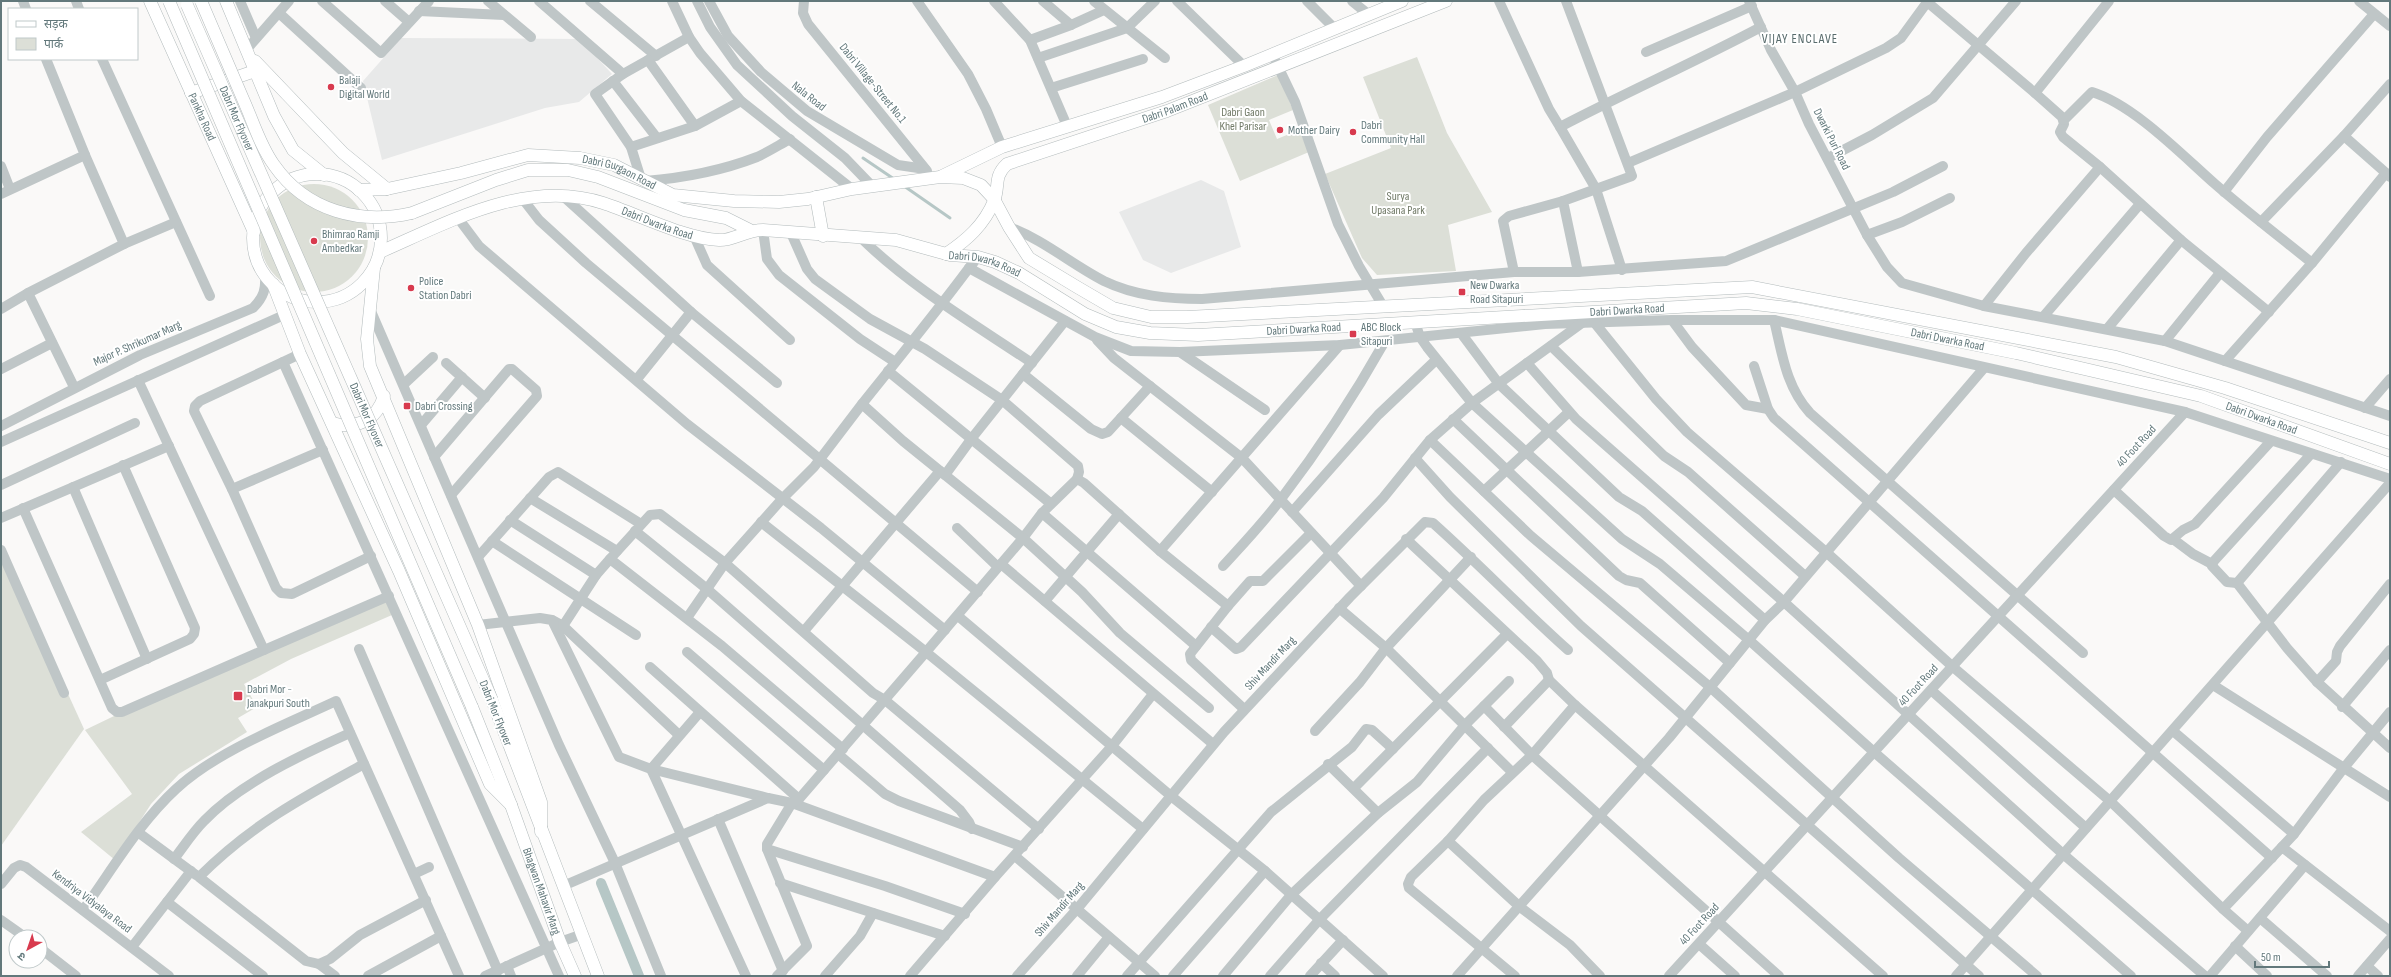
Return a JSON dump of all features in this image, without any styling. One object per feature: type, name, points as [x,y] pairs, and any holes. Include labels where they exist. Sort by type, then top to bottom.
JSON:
[{"type":"main road","name":"Pankha Road","points":[[150,1],[254,232]]},
{"type":"main road","name":"Dabri Mor Flyover","points":[[169,1],[472,707],[512,805]]},
{"type":"main road","points":[[201,1],[264,148],[274,165],[301,193],[335,212],[373,218],[412,213],[496,180],[528,170],[568,170],[598,178],[684,210],[726,218],[756,230]]},
{"type":"main road","points":[[226,1],[274,116],[293,150],[324,175]]},
{"type":"main road","name":"Dabri Palam Road","points":[[931,175],[1002,147],[1162,97],[1244,66],[1402,1]]},
{"type":"main road","name":"Dabri Palam Road","points":[[946,254],[967,240],[984,219],[994,199],[999,171],[1007,164],[1021,157],[1134,123],[1278,68],[1446,1]]},
{"type":"main road","name":"Dabri Mor Flyover","points":[[186,3],[492,700],[541,832]]},
{"type":"main road","points":[[248,51],[343,153],[387,189]]},
{"type":"main road","points":[[191,93],[255,71]]},
{"type":"main road","name":"Dabri Gurgaon Road","points":[[359,190],[387,189],[461,173],[528,155],[580,158],[614,165],[672,196],[779,202],[816,197],[931,175]]},
{"type":"main road","points":[[272,284],[296,298],[322,302],[335,300],[352,291],[367,278],[379,260],[378,220],[374,209],[359,190],[343,180],[324,175],[299,177],[277,189],[261,208],[254,232],[256,254],[265,274],[272,284],[300,354],[399,571],[490,784],[512,805]]},
{"type":"main road","name":"Dabri Dwarka Road","points":[[931,175],[964,178],[981,185],[994,199],[1009,227],[1029,258],[1113,308],[1151,317],[1187,317],[1752,287],[2116,357],[2225,388],[2390,443]]},
{"type":"main road","name":"Dabri Dwarka Road","points":[[380,252],[458,218],[514,199],[563,196],[602,202],[695,238],[720,240],[756,230],[823,236],[896,240],[946,254],[978,257],[995,262],[1019,273],[1085,314],[1116,327],[1150,333],[1198,335],[1746,303],[1797,309],[2016,353],[2201,396],[2390,464]]},
{"type":"main road","points":[[816,197],[823,236]]},
{"type":"main road","points":[[374,268],[367,339],[370,366],[384,396],[478,625],[541,802],[541,832]]},
{"type":"main road","points":[[332,423],[349,426],[365,422],[378,411],[384,396]]},
{"type":"main road","name":"Bhagwan Mahavir Marg","points":[[512,805],[560,942],[575,976]]},
{"type":"main road","name":"Bhagwan Mahavir Marg","points":[[541,832],[580,935],[598,976]]},
{"type":"street","points":[[240,1],[256,38]]},
{"type":"street","points":[[248,51],[256,38],[290,1]]},
{"type":"street","points":[[322,1],[381,54],[429,1]]},
{"type":"street","points":[[386,1],[410,22]]},
{"type":"street","points":[[488,1],[531,37]]},
{"type":"street","points":[[539,1],[623,74]]},
{"type":"street","points":[[590,1],[652,58],[695,126]]},
{"type":"street","points":[[672,1],[689,37],[741,100],[852,189]]},
{"type":"street","points":[[697,1],[710,27],[737,65],[787,112],[845,158],[875,185]]},
{"type":"street","name":"Nala Road","points":[[710,1],[728,36],[761,72],[807,111],[898,165],[931,175]]},
{"type":"street","name":"Dabri Village-Street No.1","points":[[804,1],[803,13],[808,24],[931,175]]},
{"type":"street","points":[[917,1],[968,74],[986,109],[1002,147]]},
{"type":"street","points":[[994,1],[1030,40],[1067,126]]},
{"type":"street","points":[[1043,1],[1071,25]]},
{"type":"street","points":[[1094,1],[1165,58]]},
{"type":"street","points":[[1038,58],[1127,28],[1155,1]]},
{"type":"street","points":[[1177,1],[1244,66]]},
{"type":"street","points":[[1307,1],[1334,28]]},
{"type":"street","points":[[1352,1],[1368,14]]},
{"type":"street","points":[[1500,1],[1549,109],[1596,189],[1622,270]]},
{"type":"street","points":[[1514,272],[1503,221],[1509,216],[1563,201],[1632,176],[1628,163],[1601,105],[1566,1]]},
{"type":"street","points":[[1628,163],[1796,92],[1901,38],[1927,1],[2035,93],[2064,120]]},
{"type":"street","points":[[1828,158],[1872,135],[1933,98],[2016,1]]},
{"type":"street","points":[[2035,93],[2109,1]]},
{"type":"street","points":[[2359,1],[2390,26]]},
{"type":"street","points":[[1646,52],[1750,4]]},
{"type":"street","name":"Dwarki Puri Road","points":[[1750,4],[1771,50],[1796,92],[1809,124],[1868,235],[1887,267],[1902,283],[1984,306]]},
{"type":"street","points":[[1030,40],[1071,25],[1104,10]]},
{"type":"street","points":[[419,12],[504,15]]},
{"type":"street","points":[[279,13],[361,88]]},
{"type":"street","points":[[2224,192],[2267,137],[2374,14]]},
{"type":"street","points":[[1560,127],[1601,105],[1690,64],[1761,27]]},
{"type":"street","points":[[689,37],[623,74],[595,94],[631,147],[643,180],[688,176],[733,165],[758,156],[790,139]]},
{"type":"street","points":[[1272,54],[1295,102],[1338,224],[1383,306]]},
{"type":"street","points":[[1051,88],[1143,59]]},
{"type":"street","points":[[46,60],[85,155],[124,244]]},
{"type":"street","points":[[102,60],[210,296]]},
{"type":"street","points":[[613,81],[658,138]]},
{"type":"street","points":[[2261,222],[2344,136],[2390,84]]},
{"type":"street","points":[[2269,312],[2181,240],[2100,166],[2061,135],[2064,120],[2092,92],[2098,94],[2143,121],[2224,192],[2312,263]]},
{"type":"street","points":[[631,147],[695,126],[741,100]]},
{"type":"street","points":[[2225,361],[2388,175],[2344,136]]},
{"type":"street","points":[[1,166],[6,192],[85,155]]},
{"type":"street","points":[[1009,227],[1042,242],[1105,281],[1135,293],[1166,298],[1202,298],[1514,272],[1622,270],[1726,261],[1900,189],[1943,166]]},
{"type":"street","points":[[2100,166],[2026,253],[1984,306],[2165,341],[2390,416]]},
{"type":"street","points":[[563,196],[691,312],[777,383]]},
{"type":"street","points":[[522,198],[539,220],[559,239],[821,458],[978,592]]},
{"type":"street","points":[[1868,235],[1902,222],[1950,198]]},
{"type":"street","points":[[1563,201],[1578,272]]},
{"type":"street","points":[[2042,317],[2140,204]]},
{"type":"street","points":[[458,218],[479,246],[637,379],[687,424],[945,630]]},
{"type":"street","points":[[1,309],[28,293],[124,244],[176,222]]},
{"type":"street","points":[[756,230],[767,260],[780,275],[860,340],[895,362]]},
{"type":"street","points":[[718,819],[780,973],[807,946],[767,849],[769,839],[796,801],[958,616],[1050,503],[1077,478],[1079,472],[1078,466],[1002,400],[912,343],[870,319],[815,279],[807,270],[791,233]]},
{"type":"street","points":[[695,238],[707,264],[790,340]]},
{"type":"street","points":[[861,238],[880,256],[943,304],[1032,363]]},
{"type":"street","points":[[2107,329],[2181,240]]},
{"type":"street","points":[[687,618],[725,563],[821,458],[895,362],[943,304],[978,257]]},
{"type":"street","points":[[969,268],[1094,337],[1131,351],[1180,352],[1340,345],[1545,324],[1672,320],[1774,320],[2185,412],[2390,479]]},
{"type":"street","points":[[2165,341],[2220,273]]},
{"type":"street","name":"Major P. Shrikumar Marg","points":[[1,426],[74,387],[140,355],[253,308],[263,297],[266,285],[265,274]]},
{"type":"street","points":[[28,293],[74,387]]},
{"type":"street","points":[[370,309],[404,384],[610,866],[661,976]]},
{"type":"street","points":[[637,379],[691,312]]},
{"type":"street","points":[[1,442],[284,315]]},
{"type":"street","points":[[804,631],[896,523],[943,473],[1065,320]]},
{"type":"street","points":[[1672,320],[1692,347],[1746,405],[1768,409]]},
{"type":"street","points":[[1774,320],[1790,386],[1798,400],[1886,481],[2083,653]]},
{"type":"street","points":[[1415,322],[1420,337],[1436,360],[1472,403],[1622,539],[1660,564],[1749,640],[1874,752],[2131,976]]},
{"type":"street","points":[[1594,322],[1686,432],[1826,552],[1953,667],[2110,801],[2248,931]]},
{"type":"street","points":[[1211,627],[1238,649],[1383,498],[1430,440],[1452,419],[1582,323]]},
{"type":"street","points":[[1460,333],[1499,384],[1548,432],[1620,497],[1642,511],[1765,620]]},
{"type":"street","points":[[1094,337],[1114,358],[1242,458],[1361,586]]},
{"type":"street","points":[[1223,566],[1281,500],[1333,427],[1385,341]]},
{"type":"street","points":[[1,369],[52,342]]},
{"type":"street","points":[[1160,551],[1340,345]]},
{"type":"street","points":[[1551,346],[1664,456],[1688,472],[1805,576]]},
{"type":"street","points":[[1180,352],[1264,410]]},
{"type":"street","points":[[300,354],[200,401],[195,406],[194,411],[232,489],[276,588],[281,593],[292,594],[371,556]]},
{"type":"street","points":[[404,384],[433,357]]},
{"type":"street","points":[[1292,512],[1378,415],[1436,360]]},
{"type":"street","points":[[283,362],[559,976]]},
{"type":"street","points":[[446,363],[485,398]]},
{"type":"street","points":[[1527,363],[1569,412],[1784,602],[2063,854],[2206,976]]},
{"type":"street","points":[[1754,366],[1768,409],[1774,418],[2272,858]]},
{"type":"street","points":[[1457,976],[1520,907],[1563,855],[1600,817],[1685,718],[1765,620],[1784,602],[1984,368]]},
{"type":"street","points":[[434,457],[511,369],[538,392],[451,495]]},
{"type":"street","points":[[888,371],[1050,503]]},
{"type":"street","points":[[1023,374],[1098,433],[1102,434],[1108,432],[1150,386]]},
{"type":"street","points":[[421,425],[462,377]]},
{"type":"street","points":[[2365,408],[2390,379]]},
{"type":"street","points":[[138,380],[264,650]]},
{"type":"street","points":[[862,404],[903,441],[1023,538],[1066,577],[1120,633],[1209,708]]},
{"type":"street","points":[[1484,491],[1569,412]]},
{"type":"street","name":"40 Foot Road","points":[[1669,976],[2185,412]]},
{"type":"street","points":[[1121,418],[1212,492]]},
{"type":"street","points":[[1452,419],[1619,576],[1640,583],[1730,663]]},
{"type":"street","points":[[1,485],[135,423]]},
{"type":"street","points":[[1430,440],[1531,536],[1710,687],[1899,858],[2037,976]]},
{"type":"street","points":[[2173,539],[2183,530],[2195,524],[2271,441]]},
{"type":"street","points":[[1,518],[169,446]]},
{"type":"street","points":[[232,489],[323,450]]},
{"type":"street","points":[[2212,564],[2310,454]]},
{"type":"street","points":[[1415,458],[1450,497],[1581,626],[1979,976]]},
{"type":"street","points":[[2237,583],[2341,462]]},
{"type":"street","points":[[100,680],[190,640],[194,634],[195,628],[123,465]]},
{"type":"street","points":[[478,557],[549,477],[558,472],[638,527],[862,726],[960,810],[969,822],[972,830]]},
{"type":"street","points":[[1077,478],[1160,551],[1228,606]]},
{"type":"street","points":[[1956,976],[2390,483]]},
{"type":"street","points":[[73,487],[147,659]]},
{"type":"street","points":[[2114,490],[2164,536],[2169,539],[2173,539],[2193,554],[2212,564],[2216,571],[2227,582],[2237,583],[2269,622],[2287,648],[2317,682],[2342,707],[2390,748]]},
{"type":"street","points":[[764,496],[782,499]]},
{"type":"street","points":[[530,498],[616,551]]},
{"type":"street","points":[[23,508],[112,708],[117,712],[122,712],[389,596]]},
{"type":"street","points":[[1042,513],[1196,646]]},
{"type":"street","points":[[563,626],[582,599],[596,575],[616,551],[650,515],[660,514],[725,563],[873,693],[885,700],[1039,830]]},
{"type":"street","points":[[1045,601],[1119,514]]},
{"type":"street","points":[[510,520],[596,575]]},
{"type":"street","name":"Shiv Mandir Marg","points":[[1017,976],[1077,908],[1213,744],[1244,709],[1406,539],[1428,521],[1471,557],[1513,601],[1568,650]]},
{"type":"street","points":[[761,522],[1083,778],[1143,829]]},
{"type":"street","points":[[957,528],[1213,744]]},
{"type":"street","points":[[1244,709],[1191,660],[1190,654],[1250,581],[1264,582],[1311,533]]},
{"type":"street","points":[[1406,539],[1449,581],[1543,666],[1549,680],[1575,705],[1883,976]]},
{"type":"street","points":[[492,541],[636,635]]},
{"type":"street","points":[[1,550],[64,694]]},
{"type":"street","points":[[1315,731],[1360,682],[1386,648],[1471,557]]},
{"type":"street","points":[[610,560],[687,618],[840,751],[885,794],[972,830],[1023,847]]},
{"type":"street","points":[[2317,682],[2336,661],[2340,646],[2390,584]]},
{"type":"street","points":[[1339,608],[1386,648],[1512,772]]},
{"type":"street","points":[[958,616],[1170,796],[1265,871],[1383,976]]},
{"type":"street","points":[[478,625],[540,618],[552,620],[563,626],[679,735]]},
{"type":"street","points":[[552,620],[613,750],[619,757],[627,762],[768,798],[796,801],[995,877]]},
{"type":"street","points":[[1354,788],[1507,634]]},
{"type":"street","points":[[359,649],[502,968],[511,976]]},
{"type":"street","points":[[2342,707],[2390,650]]},
{"type":"street","points":[[687,652],[824,770]]},
{"type":"street","points":[[650,667],[796,801]]},
{"type":"street","points":[[1504,727],[1549,680]]},
{"type":"street","points":[[1223,976],[1292,895],[1378,813],[1417,782],[1465,725],[1509,681]]},
{"type":"street","points":[[2213,685],[2390,798]]},
{"type":"street","points":[[1931,690],[2086,828]]},
{"type":"street","points":[[910,976],[965,914],[995,877],[1039,830],[1112,746],[1153,694]]},
{"type":"street","points":[[83,910],[153,814],[176,789],[210,765],[253,740],[336,701],[459,976]]},
{"type":"street","points":[[1515,976],[1410,888],[1408,884],[1411,877],[1448,842],[1484,800],[1512,772],[1532,755],[1575,705]]},
{"type":"street","points":[[1484,706],[1532,755],[1779,976]]},
{"type":"street","points":[[651,769],[700,712]]},
{"type":"street","points":[[2223,909],[2294,834],[2343,769],[2390,712]]},
{"type":"street","points":[[1127,976],[1271,812],[1328,764],[1352,747],[1369,728],[1393,749]]},
{"type":"street","points":[[2173,731],[2294,834]]},
{"type":"street","points":[[174,859],[204,821],[218,808],[260,779],[350,733]]},
{"type":"street","points":[[1270,976],[1320,920],[1488,748]]},
{"type":"street","points":[[132,947],[167,902],[195,874],[258,825],[296,801],[364,764]]},
{"type":"street","points":[[1328,764],[1378,813]]},
{"type":"street","points":[[651,769],[746,976]]},
{"type":"street","points":[[562,886],[582,879],[768,798]]},
{"type":"street","points":[[139,833],[195,874],[306,961],[319,964],[335,976]]},
{"type":"street","points":[[1448,842],[1520,907],[1570,945],[1600,976]]},
{"type":"street","points":[[2282,847],[2390,931]]},
{"type":"street","points":[[767,849],[857,877],[965,914]]},
{"type":"street","points":[[1015,856],[1155,976]]},
{"type":"street","points":[[2210,976],[2305,864]]},
{"type":"street","name":"Kendriya Vidyalaya Road","points":[[1,884],[14,868],[20,865],[26,867],[169,976]]},
{"type":"street","points":[[414,874],[429,867]]},
{"type":"street","points":[[1173,976],[1265,871]]},
{"type":"street","points":[[780,883],[945,936]]},
{"type":"street","points":[[319,964],[330,959],[360,935],[426,900]]},
{"type":"street","points":[[167,902],[263,976]]},
{"type":"street","points":[[825,976],[860,936],[873,913]]},
{"type":"street","points":[[2260,918],[2327,976]]},
{"type":"street","points":[[1,920],[14,929]]},
{"type":"street","points":[[486,976],[560,942],[580,935]]},
{"type":"street","points":[[368,976],[441,936]]},
{"type":"street","points":[[1077,976],[1110,937]]},
{"type":"street","points":[[1310,976],[1343,940]]},
{"type":"street","points":[[2358,976],[2390,940]]},
{"type":"street","points":[[1699,944],[1732,975]]},
{"type":"street","points":[[2235,946],[2267,976]]},
{"type":"street","points":[[48,954],[76,976]]},
{"type":"street","points":[[1321,963],[1335,976]]},
{"type":"street","points":[[2367,966],[2378,976]]},
{"type":"shaded area","points":[[401,38],[580,39],[612,74],[579,102],[545,108],[382,160],[363,81]]},
{"type":"shaded area","points":[[1201,180],[1224,191],[1241,247],[1171,273],[1143,260],[1119,212]]},
{"type":"green space","name":"Surya Upasana Park","points":[[1417,57],[1447,133],[1492,212],[1448,225],[1456,271],[1377,275],[1362,258],[1325,174],[1391,148],[1363,77]]},
{"type":"green space","name":"Dabri Gaon Khel Parisar","points":[[1278,75],[1293,110],[1269,120],[1277,139],[1299,130],[1309,152],[1240,181],[1208,105]]},
{"type":"green space","points":[[314,184],[344,193],[352,200],[359,208],[368,238],[359,268],[352,276],[344,283],[314,292],[284,283],[276,276],[269,268],[260,238],[269,208],[276,200],[284,193]]},
{"type":"green space","points":[[1,547],[84,729],[1,846]]},
{"type":"green space","points":[[385,600],[392,615],[291,659],[244,684],[257,707],[238,718],[247,732],[179,774],[151,804],[115,860],[81,832],[132,794],[85,730],[139,704]]},
{"type":"waterway","points":[[863,158],[894,179]]},
{"type":"waterway","points":[[904,186],[950,218]]},
{"type":"waterway","points":[[601,883],[639,976]]},
{"type":"place","name":"Balaji Digital World","points":[[331,87]]},
{"type":"place","name":"Mother Dairy","points":[[1280,130]]},
{"type":"place","name":"Dabri Community Hall","points":[[1353,132]]},
{"type":"place","name":"Bhimrao Ramji Ambedkar","points":[[314,241]]},
{"type":"place","name":"Police Station Dabri","points":[[411,288]]},
{"type":"place","name":"New Dwarka Road Sitapuri","points":[[1462,292]]},
{"type":"place","name":"ABC Block Sitapuri","points":[[1353,334]]},
{"type":"place","name":"Dabri Crossing","points":[[407,406]]},
{"type":"place","name":"Dabri Mor - Janakpuri South","points":[[238,696]]},
{"type":"district","name":"VIJAY ENCLAVE","points":[[1800,38]]}]
